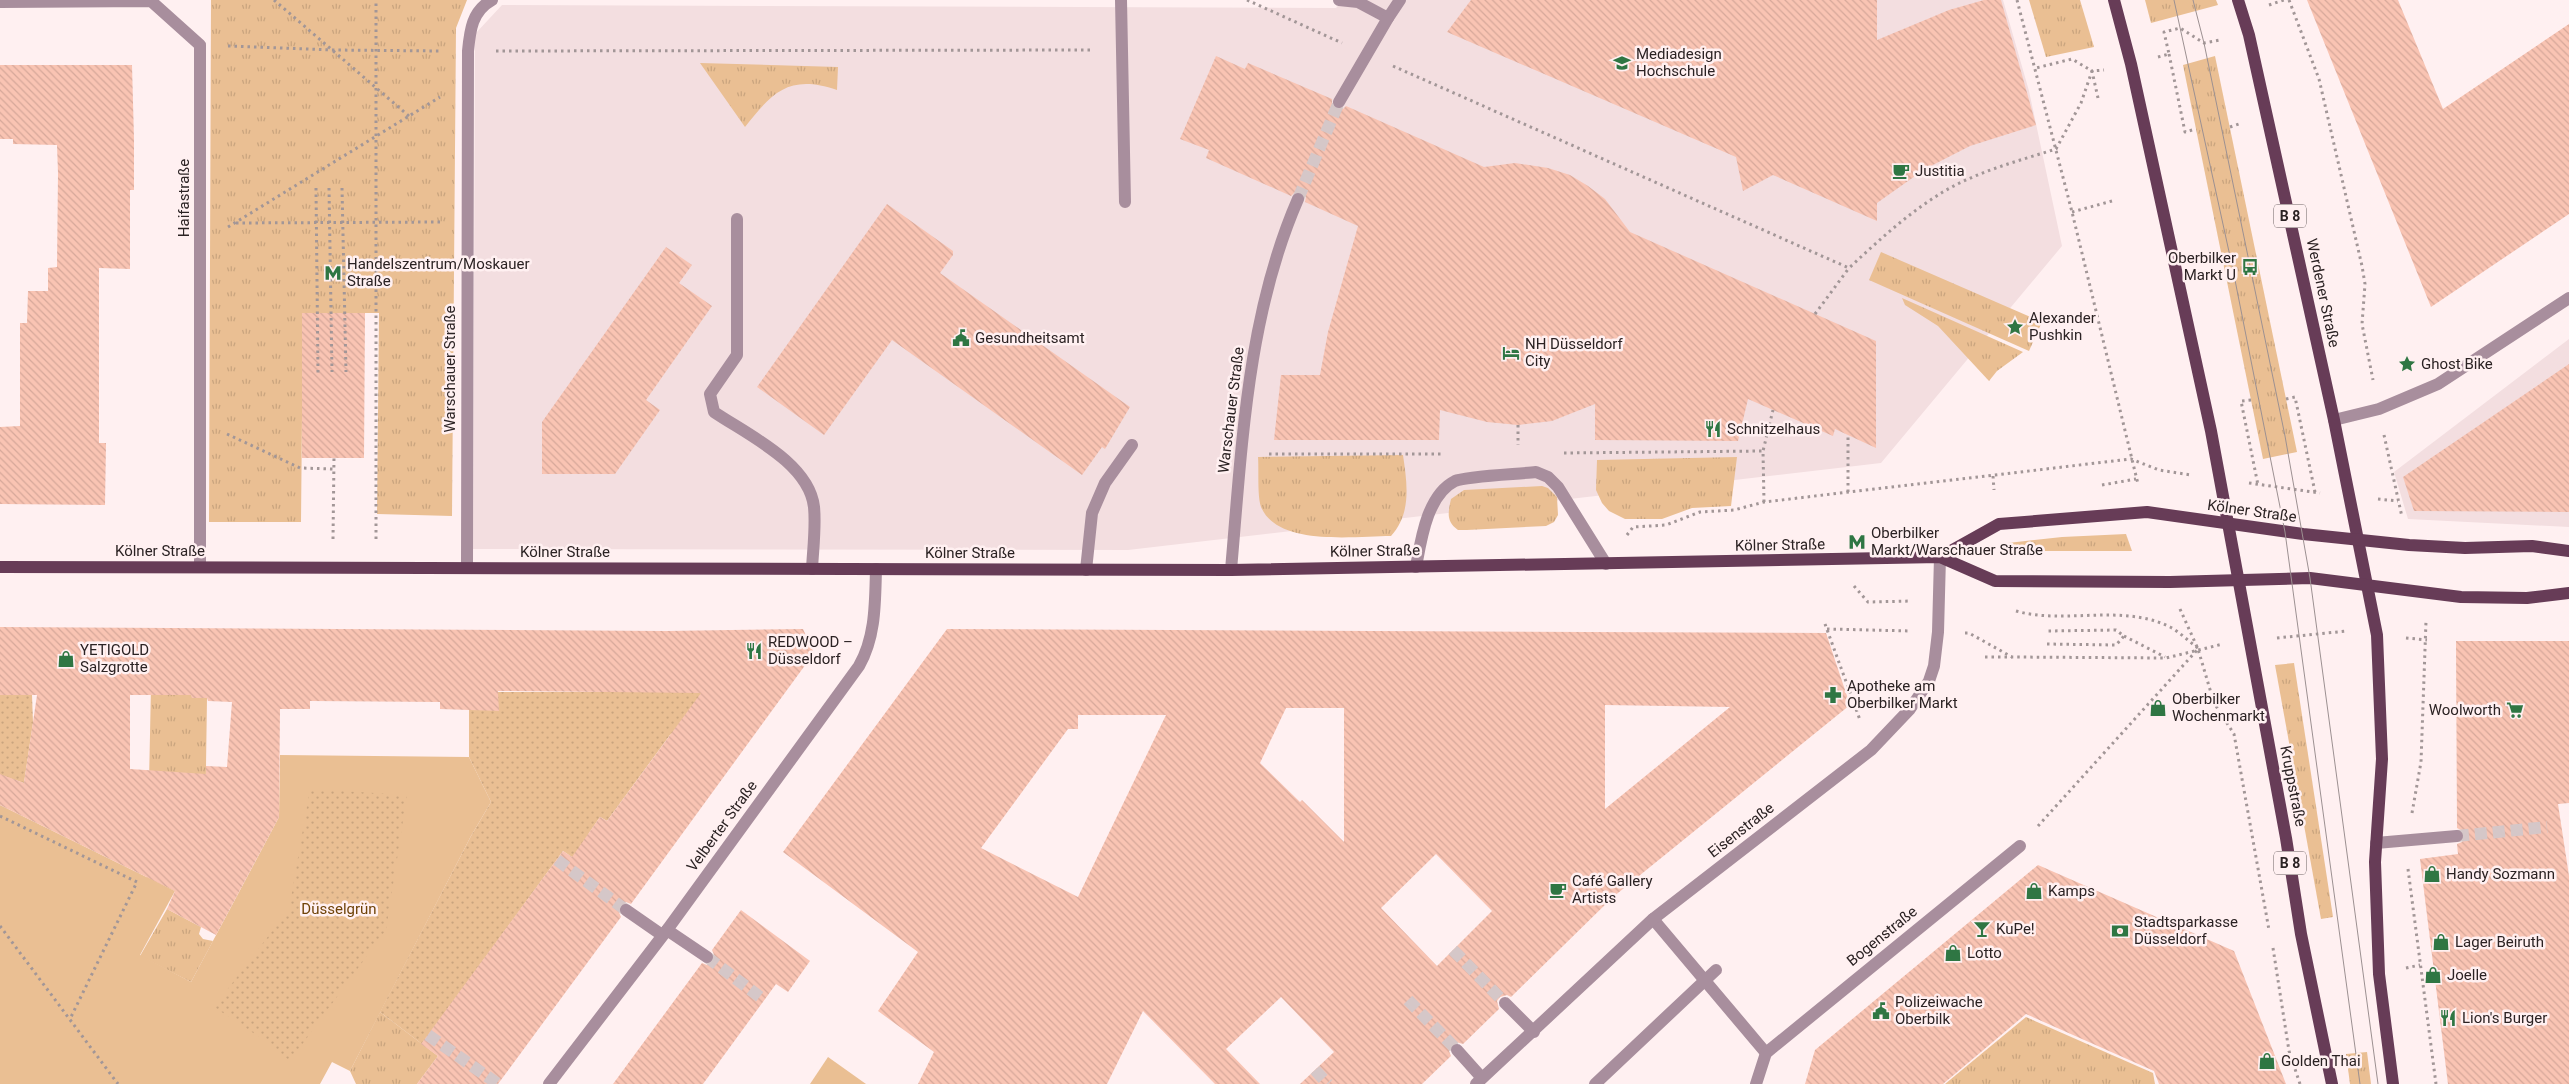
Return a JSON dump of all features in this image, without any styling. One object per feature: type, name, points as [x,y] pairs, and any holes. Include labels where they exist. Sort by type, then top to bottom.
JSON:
[{"type":"main road","name":"B 8","points":[[2114,0],[2131,64],[2211,431],[2227,523]]},
{"type":"main road","name":"Werdener Straße","points":[[2238,0],[2249,35],[2334,420],[2368,587]]},
{"type":"main road","name":"Kölner Straße","points":[[1940,557],[1999,524],[2147,512],[2358,540],[2464,548],[2532,546],[2569,551]]},
{"type":"main road","name":"Kruppstraße","points":[[2227,523],[2286,838],[2302,943],[2332,1084]]},
{"type":"main road","name":"Kölner Straße","points":[[0,567],[1231,570],[1940,557],[1995,581],[2237,581],[2310,578],[2368,587],[2461,597],[2527,598],[2569,592]]},
{"type":"main road","name":"B 8","points":[[2368,587],[2377,635],[2382,750],[2376,844],[2379,974],[2392,1084]]},
{"type":"street","name":"Warschauer Straße","points":[[467,568],[466,222],[468,51],[470,29],[476,14],[492,0]]},
{"type":"street","points":[[1121,0],[1125,202]]},
{"type":"street","points":[[1339,0],[1358,2],[1388,18]]},
{"type":"street","points":[[1339,102],[1400,0]]},
{"type":"street","points":[[0,2],[151,1],[200,44]]},
{"type":"street","name":"Haifastraße","points":[[200,44],[200,567]]},
{"type":"street","name":"Warschauer Straße","points":[[1231,570],[1250,366],[1270,277],[1287,225],[1298,199]]},
{"type":"street","points":[[737,219],[737,355],[710,394],[714,412],[792,465],[810,487],[814,507],[812,569]]},
{"type":"street","points":[[2334,420],[2379,409],[2438,384],[2569,298]]},
{"type":"street","points":[[1086,570],[1092,513],[1105,483],[1132,445]]},
{"type":"street","points":[[1416,567],[1423,528],[1441,492],[1456,481],[1536,472],[1548,478],[1558,487],[1606,564]]},
{"type":"street","name":"Eisenstraße","points":[[1479,1081],[1534,1032],[1653,919],[1871,750],[1910,709],[1929,681],[1934,666],[1938,632],[1940,557]]},
{"type":"street","name":"Velberter Straße","points":[[549,1084],[665,932],[868,650],[875,612],[876,569]]},
{"type":"street","points":[[2376,844],[2457,836]]},
{"type":"street","name":"Bogenstraße","points":[[1766,1053],[2020,846]]},
{"type":"street","points":[[626,910],[707,957]]},
{"type":"street","points":[[1653,919],[1766,1053],[1756,1084]]},
{"type":"street","points":[[1595,1084],[1703,980],[1716,970]]},
{"type":"street","points":[[1505,1003],[1534,1032]]},
{"type":"street","points":[[1457,1050],[1479,1081]]},
{"type":"path","points":[[274,0],[410,117]]},
{"type":"path","points":[[376,0],[378,222],[376,568]]},
{"type":"path","points":[[1247,0],[1849,268]]},
{"type":"path","points":[[2017,0],[2036,68],[2139,488]]},
{"type":"path","points":[[2262,7],[2284,0]]},
{"type":"path","points":[[2289,0],[2319,79],[2362,266],[2365,284],[2362,324],[2398,501],[2377,499]]},
{"type":"path","points":[[2196,129],[2185,132],[2164,32],[2180,28],[2204,43],[2212,41]]},
{"type":"path","points":[[200,44],[332,50],[468,51],[1122,50]]},
{"type":"path","points":[[2159,56],[2169,54]]},
{"type":"path","points":[[2036,68],[2072,59],[2092,71],[2102,70]]},
{"type":"path","points":[[2092,71],[2098,98]]},
{"type":"path","points":[[1815,314],[1849,268],[1891,230],[1936,196],[1988,170],[2056,149],[2081,103],[2092,71]]},
{"type":"path","points":[[200,245],[410,117],[468,79]]},
{"type":"path","points":[[316,188],[318,373]]},
{"type":"path","points":[[329,188],[332,372]]},
{"type":"path","points":[[342,188],[346,372]]},
{"type":"path","points":[[2072,212],[2112,201]]},
{"type":"path","points":[[200,224],[466,222]]},
{"type":"path","points":[[2286,399],[2294,396],[2315,492]]},
{"type":"path","points":[[2251,400],[2242,401],[2258,484]]},
{"type":"path","points":[[1764,502],[1763,451],[1773,410]]},
{"type":"path","points":[[200,430],[219,430],[300,468],[334,469]]},
{"type":"path","points":[[1848,435],[1848,492]]},
{"type":"path","points":[[333,568],[334,457]]},
{"type":"path","points":[[1633,527],[1666,525],[1700,512],[1734,510],[1764,502],[2131,459],[2164,472]]},
{"type":"path","points":[[1992,476],[1994,490]]},
{"type":"path","points":[[2099,486],[2136,479]]},
{"type":"path","name":"Kölner Straße","points":[[2248,483],[2323,493]]},
{"type":"path","points":[[2180,609],[2198,649],[2214,703],[2234,734],[2270,937]]},
{"type":"path","points":[[2011,610],[2031,616],[2128,616],[2170,627],[2198,649]]},
{"type":"path","points":[[2412,639],[2426,640],[2426,623]]},
{"type":"path","points":[[1825,624],[1871,750]]},
{"type":"path","points":[[1827,629],[1969,633],[2012,657]]},
{"type":"path","points":[[2047,631],[2116,630],[2166,658]]},
{"type":"path","points":[[2271,638],[2343,632]]},
{"type":"path","points":[[2047,644],[2116,645],[2124,636]]},
{"type":"path","points":[[1985,657],[2166,658],[2198,649],[2227,644]]},
{"type":"path","points":[[2020,846],[2198,649]]},
{"type":"path","points":[[0,816],[137,882],[70,1019]]},
{"type":"path","points":[[0,926],[118,1084]]},
{"type":"path","points":[[2272,947],[2289,1051],[2300,1084]]},
{"type":"path","points":[[2403,968],[2420,965]]},
{"type":"shaded area","points":[[1343,0],[2003,0],[2029,91],[2062,246],[1881,463],[1128,550],[473,549],[475,34],[502,5],[1336,8]]},
{"type":"shaded area","points":[[2569,339],[2569,527],[2408,519],[2394,472]]},
{"type":"green space","points":[[211,0],[467,0],[456,28],[452,516],[377,514],[379,313],[303,313],[301,522],[209,522]]},
{"type":"green space","points":[[2029,0],[2080,0],[2094,47],[2046,57]]},
{"type":"green space","points":[[2145,0],[2216,0],[2218,5],[2151,23]]},
{"type":"green space","points":[[2215,56],[2297,452],[2263,459],[2183,65]]},
{"type":"green space","points":[[700,63],[838,67],[837,90],[807,84],[795,85],[784,89],[774,95],[745,127]]},
{"type":"green space","points":[[1881,252],[2042,322],[2029,351],[1869,280]]},
{"type":"green space","points":[[1902,298],[2023,352],[1997,371],[1989,381],[1938,326],[1905,305]]},
{"type":"green space","points":[[1403,455],[1406,476],[1405,508],[1398,527],[1391,536],[1339,537],[1300,534],[1283,528],[1270,520],[1261,507],[1258,457]]},
{"type":"green space","points":[[1737,457],[1731,506],[1692,508],[1662,519],[1625,519],[1609,511],[1602,503],[1596,490],[1597,460]]},
{"type":"green space","points":[[1542,486],[1548,488],[1557,497],[1558,515],[1554,522],[1546,526],[1458,530],[1451,523],[1449,513],[1451,499],[1464,490]]},
{"type":"green space","points":[[2126,534],[2132,551],[2007,551],[2004,548],[2008,543],[2062,537]]},
{"type":"green space","points":[[2294,663],[2333,917],[2321,919],[2275,665]]},
{"type":"green space","points":[[700,679],[712,706],[670,735],[607,821],[600,817],[589,833],[578,861],[563,851],[422,1044],[380,1012],[471,836],[491,802],[469,757],[469,709],[498,692],[666,692]]},
{"type":"green space","points":[[151,686],[191,686],[192,698],[207,698],[205,836],[175,891],[147,878]]},
{"type":"green space","points":[[0,695],[32,695],[33,723],[24,783],[0,775]]},
{"type":"green space","points":[[280,755],[469,757],[491,802],[471,836],[350,1071],[332,1062],[320,1084],[0,1084],[0,805],[175,891],[140,955],[191,982],[279,817]]},
{"type":"green space","name":"Düsselgrün","points":[[310,789],[407,795],[386,930],[290,1061],[264,1040],[214,1007],[289,909]]},
{"type":"green space","points":[[167,909],[201,927],[199,934],[203,939],[213,941],[191,982],[140,956]]},
{"type":"green space","points":[[380,1012],[438,1056],[417,1084],[356,1084],[350,1071]]},
{"type":"green space","points":[[2026,1017],[2153,1073],[2155,1084],[1945,1084]]},
{"type":"green space","points":[[2367,1052],[2371,1084],[2350,1084],[2346,1054]]},
{"type":"green space","points":[[828,1057],[866,1084],[810,1084]]},
{"type":"building","points":[[1471,0],[1877,0],[1877,40],[1949,10],[1984,0],[2001,0],[2036,125],[1970,146],[1925,169],[1877,203],[1877,221],[1773,175],[1743,191],[1736,157],[1447,32]]},
{"type":"building","points":[[2307,0],[2398,0],[2443,109],[2569,24],[2569,214],[2431,307]]},
{"type":"building","points":[[1216,56],[1245,69],[1248,63],[1332,99],[1332,106],[1335,109],[1343,109],[1346,106],[1484,167],[1515,163],[1548,168],[1570,175],[1605,199],[1630,232],[1876,341],[1876,448],[1835,429],[1833,436],[1748,399],[1738,441],[1595,440],[1595,404],[1552,421],[1518,425],[1487,422],[1440,410],[1439,440],[1274,440],[1281,375],[1320,375],[1328,332],[1358,226],[1305,202],[1306,197],[1301,192],[1296,191],[1291,196],[1206,158],[1209,150],[1180,139]]},
{"type":"building","points":[[0,65],[132,65],[134,190],[130,190],[130,269],[99,268],[99,443],[106,443],[105,505],[0,504],[0,427],[20,426],[20,323],[27,323],[28,291],[48,291],[48,268],[57,267],[58,173],[57,145],[13,144],[13,139],[0,139]]},
{"type":"building","points":[[887,204],[953,251],[953,255],[940,273],[1130,407],[1105,449],[1102,447],[1082,475],[892,340],[824,435],[757,387]]},
{"type":"building","points":[[666,247],[692,265],[679,283],[712,306],[646,400],[660,410],[615,474],[542,474],[542,422]]},
{"type":"building","points":[[302,313],[365,313],[364,458],[302,458]]},
{"type":"building","points":[[2569,364],[2569,512],[2414,511],[2403,477]]},
{"type":"building","points":[[0,627],[667,631],[803,629],[814,653],[631,904],[626,902],[620,905],[618,910],[621,917],[498,1084],[417,1084],[438,1056],[421,1044],[563,851],[572,857],[600,817],[607,821],[701,693],[498,691],[499,711],[440,709],[440,702],[310,701],[310,709],[280,709],[279,817],[216,935],[167,909],[175,891],[0,805],[0,774],[24,783],[37,695],[0,695]],"holes":[[[130,695],[191,695],[192,698],[207,698],[208,701],[232,702],[227,767],[206,766],[206,774],[130,769]]]},
{"type":"building","points":[[947,629],[1826,633],[1850,705],[1613,897],[1511,997],[1507,995],[1500,997],[1497,1001],[1499,1009],[1463,1044],[1456,1042],[1451,1044],[1449,1051],[1451,1056],[1422,1084],[1300,1084],[1334,1052],[1281,997],[1226,1049],[1260,1084],[1215,1084],[1143,1011],[1107,1084],[918,1084],[934,1052],[878,1011],[918,952],[783,852]],"holes":[[[1605,705],[1730,707],[1605,809]],[[1286,708],[1344,708],[1344,842],[1302,800],[1300,802],[1260,763]],[[1078,715],[1166,715],[1078,897],[981,848],[1068,729],[1078,729]],[[1436,854],[1492,911],[1437,966],[1381,908]]]},
{"type":"building","points":[[2456,641],[2569,641],[2569,803],[2558,804],[2569,876],[2569,1084],[2448,1084],[2420,859],[2458,854],[2457,844],[2462,842],[2465,836],[2463,831],[2457,828]]},
{"type":"building","points":[[2038,865],[2234,951],[2286,1084],[2159,1084],[2154,1071],[2026,1014],[1943,1084],[1805,1084],[1815,1050]]},
{"type":"building","points":[[741,910],[810,961],[788,992],[776,984],[703,1084],[613,1084],[702,963],[707,965],[713,962],[715,957],[712,950]]},
{"type":"tunnel","points":[[1298,199],[1339,102]]},
{"type":"tunnel","points":[[2457,836],[2547,827]]},
{"type":"tunnel","points":[[557,860],[626,910]]},
{"type":"tunnel","points":[[1453,950],[1505,1003]]},
{"type":"tunnel","points":[[707,957],[764,1000]]},
{"type":"tunnel","points":[[1408,1000],[1457,1050]]},
{"type":"tunnel","points":[[428,1035],[498,1084]]},
{"type":"tunnel","points":[[1315,1070],[1328,1084]]},
{"type":"tram line","points":[[2174,0],[2233,270],[2285,532],[2360,1084]]},
{"type":"tram line","points":[[2193,0],[2204,43],[2285,436],[2310,578],[2378,1084]]},
{"type":"place","name":"Mediadesign Hochschule","points":[[1622,63]]},
{"type":"place","name":"Justitia","points":[[1901,171]]},
{"type":"place","name":"Oberbilker Markt U","points":[[2250,267]]},
{"type":"place","name":"Handelszentrum/Moskauer Straße","points":[[333,273]]},
{"type":"place","name":"Alexander Pushkin","points":[[2015,327]]},
{"type":"place","name":"Gesundheitsamt","points":[[961,338]]},
{"type":"place","name":"NH Düsseldorf City","points":[[1511,353]]},
{"type":"place","name":"Ghost Bike","points":[[2407,364]]},
{"type":"place","name":"Schnitzelhaus","points":[[1713,429]]},
{"type":"place","name":"Oberbilker Markt/Warschauer Straße","points":[[1857,542]]},
{"type":"place","name":"REDWOOD – Düsseldorf","points":[[754,651]]},
{"type":"place","name":"YETIGOLD Salzgrotte","points":[[66,659]]},
{"type":"place","name":"Apotheke am Oberbilker Markt","points":[[1833,695]]},
{"type":"place","name":"Oberbilker Wochenmarkt","points":[[2158,708]]},
{"type":"place","name":"Woolworth","points":[[2515,710]]},
{"type":"place","name":"Handy Sozmann","points":[[2432,874]]},
{"type":"place","name":"Café Gallery Artists","points":[[1558,890]]},
{"type":"place","name":"Kamps","points":[[2034,891]]},
{"type":"place","name":"KuPe!","points":[[1982,929]]},
{"type":"place","name":"Stadtsparkasse Düsseldorf","points":[[2120,931]]},
{"type":"place","name":"Lager Beiruth","points":[[2441,942]]},
{"type":"place","name":"Lotto","points":[[1953,953]]},
{"type":"place","name":"Joelle","points":[[2433,975]]},
{"type":"place","name":"Polizeiwache Oberbilk","points":[[1881,1011]]},
{"type":"place","name":"Lion's Burger","points":[[2448,1018]]},
{"type":"place","name":"Golden Thai","points":[[2267,1061]]}]
